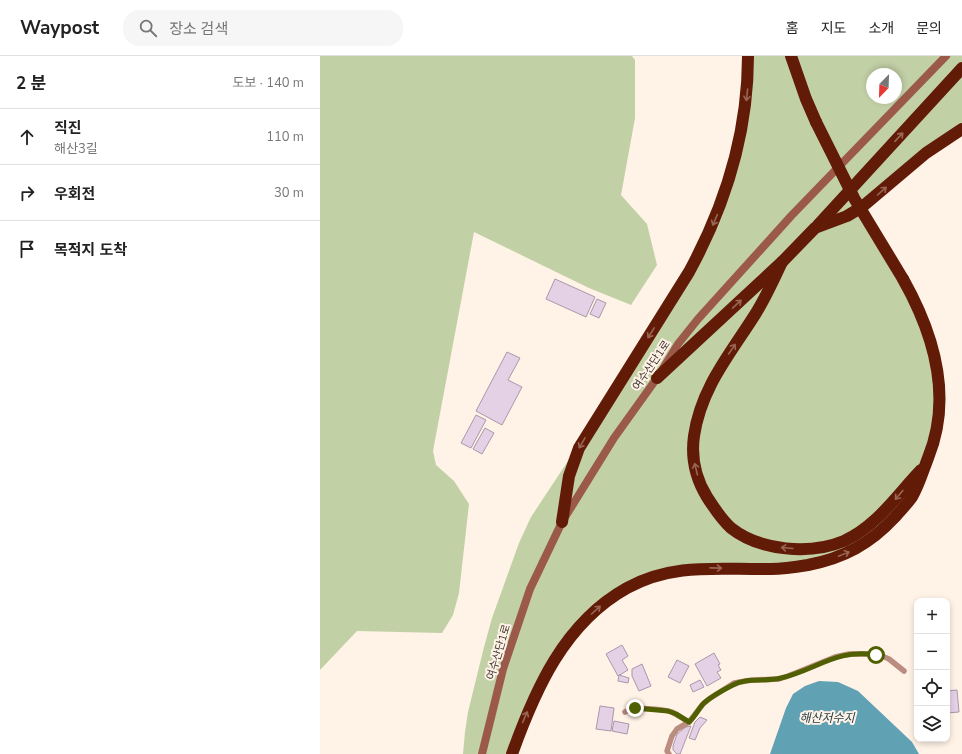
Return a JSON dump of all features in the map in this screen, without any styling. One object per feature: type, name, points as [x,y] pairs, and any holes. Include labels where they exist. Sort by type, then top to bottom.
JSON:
[{"type":"highway","points":[[562,522],[568,476],[579,448],[689,272],[704,245],[717,216],[727,187],[742,133],[747,87],[748,56]]},
{"type":"highway","points":[[512,754],[528,712],[552,663],[579,627],[606,602],[637,582],[679,570],[701,568],[782,568],[824,562],[849,552],[869,541],[880,532],[908,503],[917,488],[937,429],[940,402],[939,377],[930,339],[925,323],[903,279],[854,198],[816,122],[806,99],[791,56]]},
{"type":"highway","points":[[657,378],[782,262],[816,228],[962,68]]},
{"type":"highway","points":[[816,228],[847,216],[862,207],[926,153],[962,129]]},
{"type":"highway","points":[[782,262],[757,312],[720,366],[700,407],[694,436],[693,454],[695,469],[700,484],[715,510],[731,527],[750,539],[761,543],[790,549],[805,549],[830,545],[842,542],[869,525],[886,510],[925,466]]},
{"type":"street","name":"여수산단1로","points":[[482,754],[503,669],[530,589],[562,522],[614,438],[657,378],[678,344],[698,318],[792,215],[946,56]]},
{"type":"lane","points":[[669,754],[667,748],[677,729],[689,722],[703,704],[734,683],[784,678],[835,657],[849,654],[876,655],[889,659],[904,671]]},
{"type":"lane","points":[[625,712],[635,708],[662,710],[672,712],[689,722]]},
{"type":"green space","points":[[320,56],[632,56],[635,60],[635,118],[621,195],[647,224],[657,265],[631,305],[589,288],[474,232],[433,451],[436,465],[454,481],[469,504],[459,593],[453,615],[442,633],[357,631],[320,670]]},
{"type":"green space","points":[[748,56],[962,56],[962,129],[862,207],[903,279],[935,359],[934,441],[891,521],[824,561],[716,568],[637,583],[572,635],[512,754],[463,754],[468,712],[492,618],[519,543],[531,517],[595,420],[689,272],[727,187]]},
{"type":"water","name":"해산저수지","points":[[819,681],[838,682],[858,691],[912,742],[919,754],[770,754],[786,708],[793,694],[805,686]]},
{"type":"building","points":[[555,279],[595,297],[586,317],[546,299]]},
{"type":"building","points":[[597,299],[606,303],[599,318],[590,314]]},
{"type":"building","points":[[507,352],[520,358],[508,380],[522,387],[502,425],[476,411]]},
{"type":"building","points":[[476,415],[486,420],[471,448],[461,443]]},
{"type":"building","points":[[485,428],[494,433],[482,454],[473,449]]},
{"type":"building","points":[[622,645],[628,656],[622,660],[628,670],[618,676],[606,654]]},
{"type":"building","points":[[714,653],[720,664],[718,665],[721,670],[717,672],[721,678],[707,686],[695,664]]},
{"type":"building","points":[[677,660],[689,666],[680,683],[668,677]]},
{"type":"building","points":[[642,664],[651,686],[639,691],[632,676],[632,669]]},
{"type":"building","points":[[619,675],[629,678],[628,683],[618,681]]},
{"type":"building","points":[[700,680],[704,687],[693,692],[690,685]]},
{"type":"building","points":[[957,690],[959,712],[950,713],[950,691]]},
{"type":"building","points":[[600,706],[614,708],[611,731],[596,729]]},
{"type":"building","points":[[700,717],[707,720],[700,728],[695,740],[689,738],[695,722]]},
{"type":"building","points":[[614,721],[629,724],[627,734],[612,731]]},
{"type":"building","points":[[691,726],[680,754],[677,754],[673,750],[673,746],[677,734],[686,727]]},
{"type":"route","points":[[635,708],[672,712],[689,722],[703,704],[734,683],[752,680],[779,679],[835,657],[849,654],[876,655]]}]
